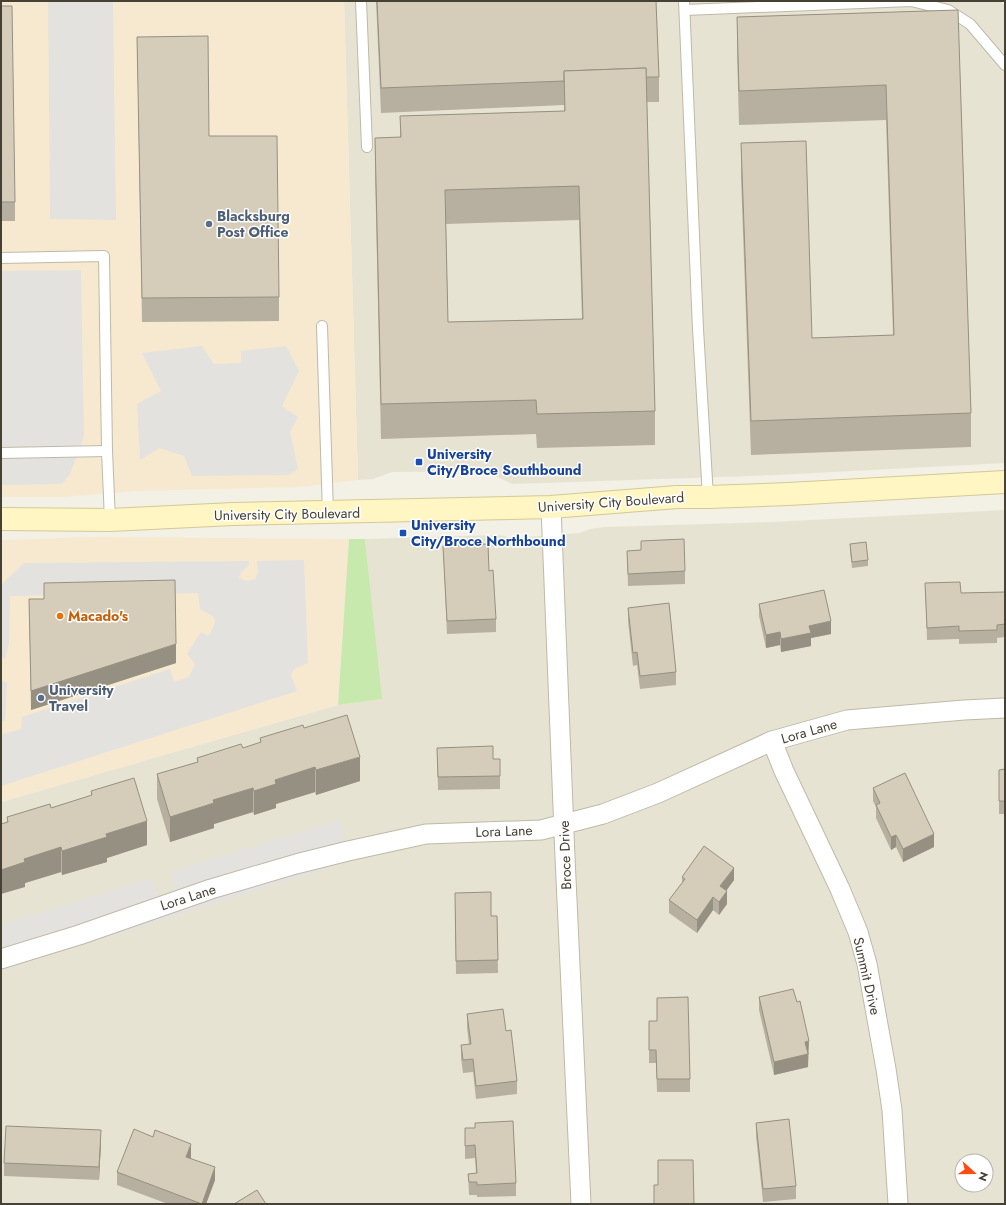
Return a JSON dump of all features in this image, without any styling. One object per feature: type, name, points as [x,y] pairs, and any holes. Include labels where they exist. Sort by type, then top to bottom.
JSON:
[{"type":"main road","name":"University City Boulevard","points":[[1,519],[110,520],[233,514],[551,507],[677,497],[708,497],[1005,482]]},
{"type":"street","name":"Broce Drive","points":[[551,507],[581,1204]]},
{"type":"street","name":"Lora Lane","points":[[1,959],[79,935],[225,885],[296,864],[361,848],[426,834],[541,830],[603,814],[658,793],[772,741],[847,720],[1005,708]]},
{"type":"street","name":"Summit Drive","points":[[772,741],[784,771],[840,889],[858,932],[867,964],[892,1110],[898,1204]]},
{"type":"lane","points":[[361,1],[367,147]]},
{"type":"lane","points":[[708,497],[698,321],[684,6],[911,1],[948,10],[970,24],[1005,65]]},
{"type":"lane","points":[[1,258],[104,256],[107,450],[110,520]]},
{"type":"lane","points":[[322,326],[328,513]]},
{"type":"lane","points":[[1,453],[107,450]]},
{"type":"shaded area","points":[[1,1],[344,1],[358,480],[300,487],[136,491],[63,497],[1,497]]},
{"type":"shaded area","points":[[48,1],[113,1],[116,220],[50,219]]},
{"type":"shaded area","points":[[344,1],[1000,1],[1005,6],[1005,463],[776,475],[512,484],[485,471],[392,472],[373,479],[358,480]]},
{"type":"shaded area","points":[[81,270],[84,436],[70,474],[62,484],[1,485],[1,271]]},
{"type":"shaded area","points":[[202,346],[214,364],[241,363],[241,351],[286,346],[299,371],[282,406],[298,417],[290,432],[298,469],[289,475],[192,476],[184,456],[159,448],[140,460],[137,404],[161,391],[142,353]]},
{"type":"shaded area","points":[[1005,510],[1005,1204],[1,1204],[1,802],[338,705],[381,699],[365,539],[498,535],[512,538],[580,533],[590,529],[605,527],[771,522]]},
{"type":"shaded area","points":[[95,537],[349,539],[338,705],[1,802],[1,540]]},
{"type":"shaded area","points":[[304,560],[308,663],[294,669],[291,675],[297,691],[1,786],[1,735],[21,729],[22,717],[170,669],[174,682],[189,677],[195,664],[187,654],[201,632],[208,636],[215,622],[214,617],[200,609],[198,593],[10,596],[9,643],[5,660],[1,656],[1,585],[24,563],[249,561],[249,565],[241,572],[239,577],[243,580],[249,581],[255,579],[258,573],[257,561]]},
{"type":"shaded area","points":[[1,680],[7,683],[5,721],[1,721]]},
{"type":"shaded area","points":[[339,820],[351,861],[1,971],[1,925],[150,878],[157,895],[160,896],[171,892],[175,887],[171,872]]},
{"type":"green space","points":[[349,539],[365,539],[382,699],[338,705]]},
{"type":"building","points":[[377,1],[656,1],[659,77],[646,77],[646,68],[564,71],[564,81],[381,88]]},
{"type":"building","points":[[1,6],[12,6],[15,202],[1,202]]},
{"type":"building","points":[[958,10],[971,413],[751,421],[741,143],[806,141],[812,338],[894,335],[886,85],[739,91],[737,17]]},
{"type":"building","name":"Blacksburg Post Office","points":[[208,36],[209,136],[277,136],[279,297],[142,298],[137,37]]},
{"type":"building","points":[[646,68],[655,411],[537,414],[536,400],[381,404],[375,138],[401,137],[400,116],[565,111],[564,71]],"holes":[[[579,186],[583,319],[448,322],[445,190]]]},
{"type":"building","points":[[684,539],[685,571],[628,574],[627,551],[641,550],[641,541]]},
{"type":"building","points":[[866,542],[868,560],[852,562],[850,544]]},
{"type":"building","points":[[488,544],[489,571],[493,570],[496,619],[447,621],[443,546]]},
{"type":"building","points":[[175,580],[176,644],[31,691],[29,599],[44,599],[44,583]]},
{"type":"building","points":[[960,582],[961,593],[1005,592],[1005,624],[997,625],[997,630],[959,631],[959,626],[927,628],[925,583]]},
{"type":"building","points":[[824,590],[831,621],[809,626],[811,633],[781,639],[780,632],[766,635],[759,604]]},
{"type":"building","points":[[669,603],[676,672],[640,676],[637,652],[633,653],[628,608]]},
{"type":"building","points":[[347,715],[360,757],[316,770],[315,767],[275,780],[276,784],[254,791],[253,788],[213,800],[214,803],[170,817],[157,774],[198,762],[197,758],[241,744],[243,748],[261,742],[260,738],[303,725],[304,728]]},
{"type":"building","points":[[493,746],[493,759],[500,759],[500,776],[438,777],[437,748]]},
{"type":"building","points":[[1005,769],[1005,801],[999,801],[999,770]]},
{"type":"building","points":[[905,773],[934,834],[903,849],[896,835],[891,837],[876,805],[880,803],[873,788]]},
{"type":"building","points":[[134,778],[147,821],[106,834],[107,837],[62,851],[61,847],[24,859],[25,862],[1,870],[1,824],[8,822],[7,817],[50,804],[51,808],[92,795],[91,791]]},
{"type":"building","points":[[704,846],[734,868],[720,886],[727,891],[719,902],[713,897],[697,920],[669,900],[685,879],[682,877]]},
{"type":"building","points":[[491,892],[491,916],[497,916],[498,960],[456,961],[455,893]]},
{"type":"building","points":[[793,989],[797,1002],[800,1001],[809,1041],[805,1042],[808,1054],[774,1062],[759,997]]},
{"type":"building","points":[[688,997],[690,1079],[657,1079],[656,1050],[649,1050],[649,1021],[657,1021],[657,998]]},
{"type":"building","points":[[503,1009],[506,1031],[511,1030],[517,1081],[476,1086],[473,1059],[463,1060],[461,1045],[471,1044],[467,1014]]},
{"type":"building","points":[[789,1119],[796,1186],[763,1189],[756,1123]]},
{"type":"building","points":[[513,1121],[516,1183],[477,1185],[477,1182],[469,1182],[468,1174],[477,1173],[475,1145],[465,1146],[465,1128],[475,1128],[475,1123]]},
{"type":"building","points":[[6,1126],[101,1130],[99,1167],[4,1163]]},
{"type":"building","points":[[134,1129],[153,1137],[155,1130],[191,1144],[186,1157],[215,1167],[202,1204],[117,1172]]},
{"type":"building","points":[[658,1160],[693,1160],[694,1204],[654,1204],[654,1185],[658,1185]]},
{"type":"building","points":[[257,1190],[266,1204],[234,1204]]},
{"type":"place","name":"Blacksburg Post Office","points":[[209,224]]},
{"type":"place","name":"University City/Broce Southbound","points":[[419,462]]},
{"type":"place","name":"University City/Broce Northbound","points":[[403,533]]},
{"type":"place","name":"Macado's","points":[[60,616]]},
{"type":"place","name":"University Travel","points":[[41,698]]}]
